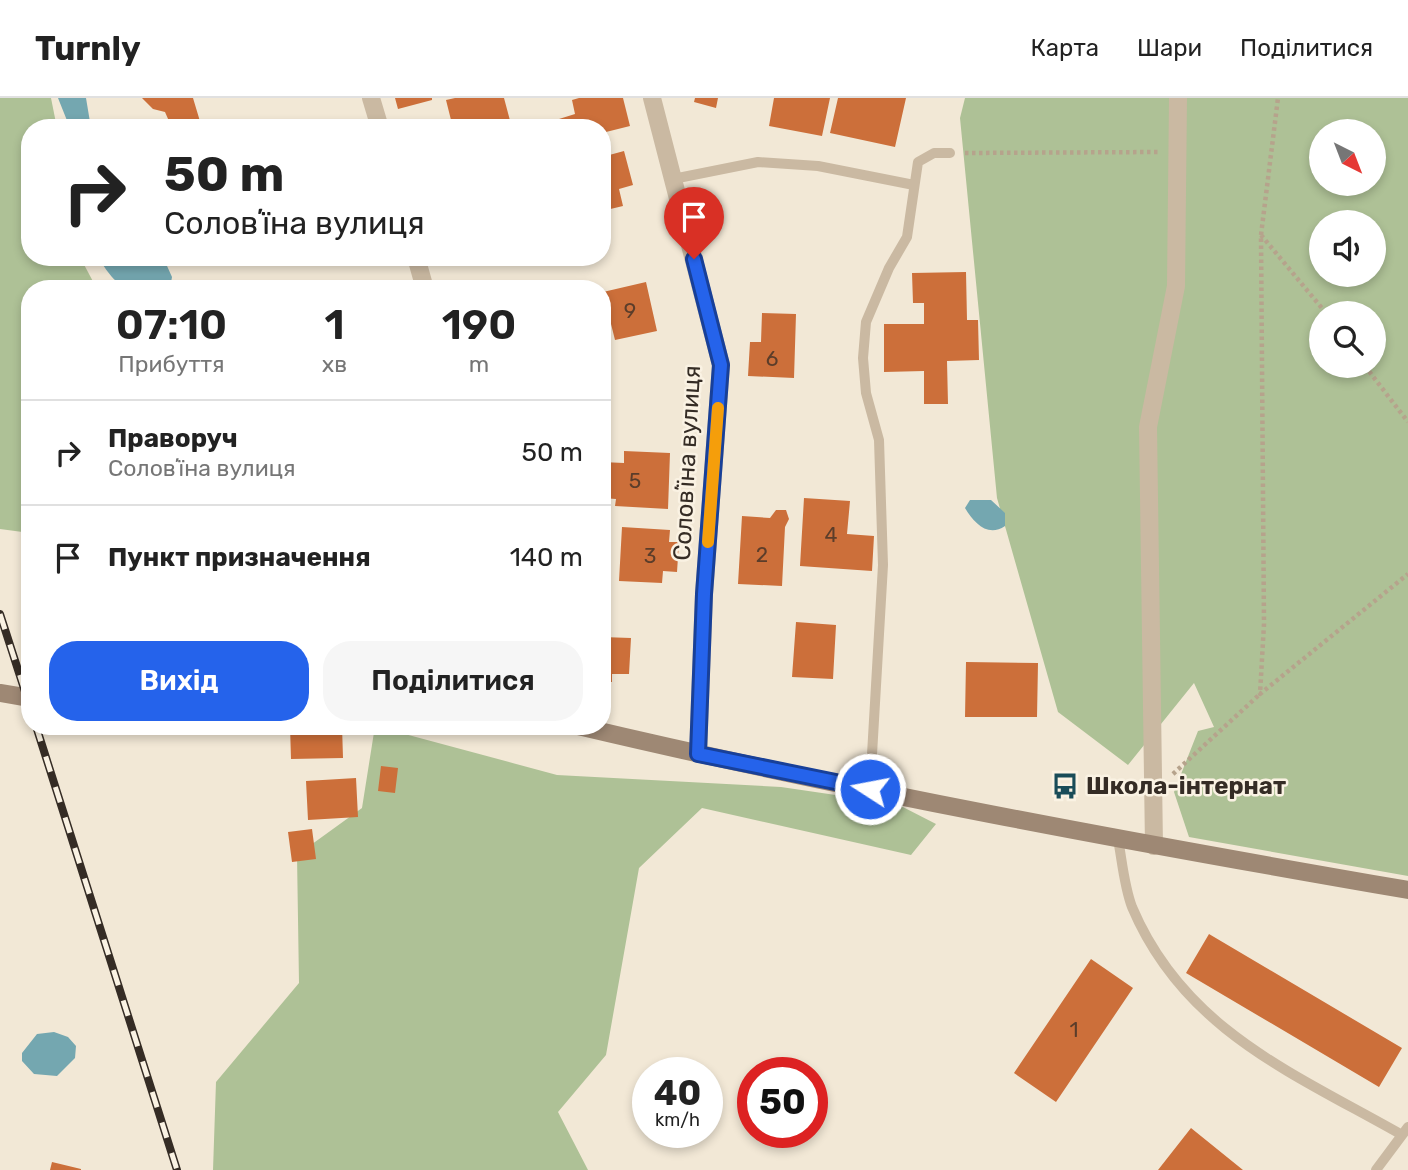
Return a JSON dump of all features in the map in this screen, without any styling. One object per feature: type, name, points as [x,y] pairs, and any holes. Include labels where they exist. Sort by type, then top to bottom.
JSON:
[{"type":"main road","points":[[0,693],[21,696]]},
{"type":"main road","points":[[611,734],[698,754],[1153,846],[1408,890]]},
{"type":"street","points":[[371,98],[377,119]]},
{"type":"street","name":"Соловʼїна вулиця","points":[[653,98],[721,365],[704,594],[698,754]]},
{"type":"street","points":[[1153,846],[1147,427],[1177,286],[1178,98]]},
{"type":"lane","points":[[870,789],[883,565],[879,440],[866,393],[866,323],[884,279],[907,237],[918,162],[934,153],[950,153]]},
{"type":"lane","points":[[673,179],[758,162],[818,166],[914,185]]},
{"type":"lane","points":[[1118,839],[1131,905],[1166,968],[1215,1022],[1254,1051],[1405,1131],[1376,1170]]},
{"type":"path","points":[[1260,694],[1264,624],[1261,235],[1278,98]]},
{"type":"path","points":[[950,153],[1178,152]]},
{"type":"path","points":[[1261,235],[1315,301]]},
{"type":"path","points":[[1374,378],[1408,422]]},
{"type":"path","points":[[1153,792],[1260,694],[1408,574]]},
{"type":"green space","points":[[0,98],[51,98],[55,119],[21,119],[21,266],[85,266],[92,280],[21,280],[21,532],[0,529]]},
{"type":"green space","points":[[965,98],[1408,98],[1408,876],[1189,837],[1174,792],[1198,731],[1214,727],[1194,683],[1128,765],[1058,712],[997,498],[960,118]]},
{"type":"green space","points":[[374,735],[408,735],[557,775],[781,787],[897,804],[936,824],[911,855],[702,808],[639,868],[606,1055],[558,1112],[588,1170],[213,1170],[216,1082],[299,983],[297,855],[362,808]]},
{"type":"water","points":[[58,98],[86,98],[90,119],[66,119]]},
{"type":"water","points":[[103,266],[167,266],[172,277],[171,280],[115,280]]},
{"type":"water","points":[[970,500],[991,500],[1005,513],[1005,526],[993,530],[982,527],[965,508]]},
{"type":"water","points":[[54,1032],[68,1037],[76,1046],[75,1058],[57,1076],[34,1074],[22,1061],[22,1053],[37,1034]]},
{"type":"building","points":[[142,98],[193,98],[199,119],[168,119],[165,112],[153,109]]},
{"type":"building","points":[[395,98],[432,98],[432,100],[398,109]]},
{"type":"building","points":[[504,98],[510,119],[451,119],[446,100]]},
{"type":"building","points":[[623,98],[630,126],[611,131],[611,119],[559,119],[575,114],[572,100]]},
{"type":"building","points":[[695,98],[718,98],[716,108],[694,102]]},
{"type":"building","points":[[774,98],[830,98],[822,136],[769,126]]},
{"type":"building","points":[[838,98],[906,98],[895,147],[830,133]]},
{"type":"building","points":[[624,151],[633,185],[619,189],[623,206],[611,209],[611,155]]},
{"type":"building","points":[[966,272],[967,320],[978,320],[979,360],[947,361],[948,404],[924,404],[924,371],[884,372],[884,324],[924,324],[924,303],[913,303],[912,273]]},
{"type":"building","points":[[646,282],[657,331],[615,340],[611,324],[611,290]]},
{"type":"building","points":[[762,313],[796,314],[794,378],[748,376],[750,342],[761,342]]},
{"type":"building","points":[[624,451],[670,453],[668,509],[615,506],[616,499],[611,499],[611,462],[624,463]]},
{"type":"building","points":[[804,498],[850,501],[847,534],[874,536],[872,571],[800,566]]},
{"type":"building","points":[[776,510],[786,510],[789,519],[785,527],[782,586],[738,584],[742,516],[770,518]]},
{"type":"building","points":[[622,527],[670,530],[669,542],[679,542],[677,572],[663,571],[662,583],[619,581]]},
{"type":"building","points":[[796,622],[836,625],[833,679],[792,677]]},
{"type":"building","points":[[611,637],[631,638],[629,674],[612,674],[612,682]]},
{"type":"building","points":[[966,662],[1038,663],[1037,717],[965,717]]},
{"type":"building","points":[[290,735],[342,735],[343,758],[291,759]]},
{"type":"building","points":[[381,766],[398,768],[395,793],[378,791]]},
{"type":"building","points":[[356,778],[358,817],[308,820],[306,781]]},
{"type":"building","points":[[312,829],[316,859],[292,862],[288,832]]},
{"type":"building","points":[[1209,934],[1402,1048],[1379,1087],[1186,973]]},
{"type":"building","points":[[1091,959],[1133,988],[1056,1102],[1014,1073]]},
{"type":"building","points":[[1191,1128],[1243,1170],[1158,1170]]},
{"type":"building","points":[[52,1162],[81,1169],[81,1170],[50,1170]]},
{"type":"railway","points":[[0,614],[21,679]]},
{"type":"railway","points":[[39,735],[177,1170]]},
{"type":"slow traffic","points":[[708,542],[718,408]]},
{"type":"place","name":"Школа-інтернат","points":[[1065,786]]},
{"type":"route","points":[[694,259],[721,365],[704,594],[698,754],[870,789]]}]
